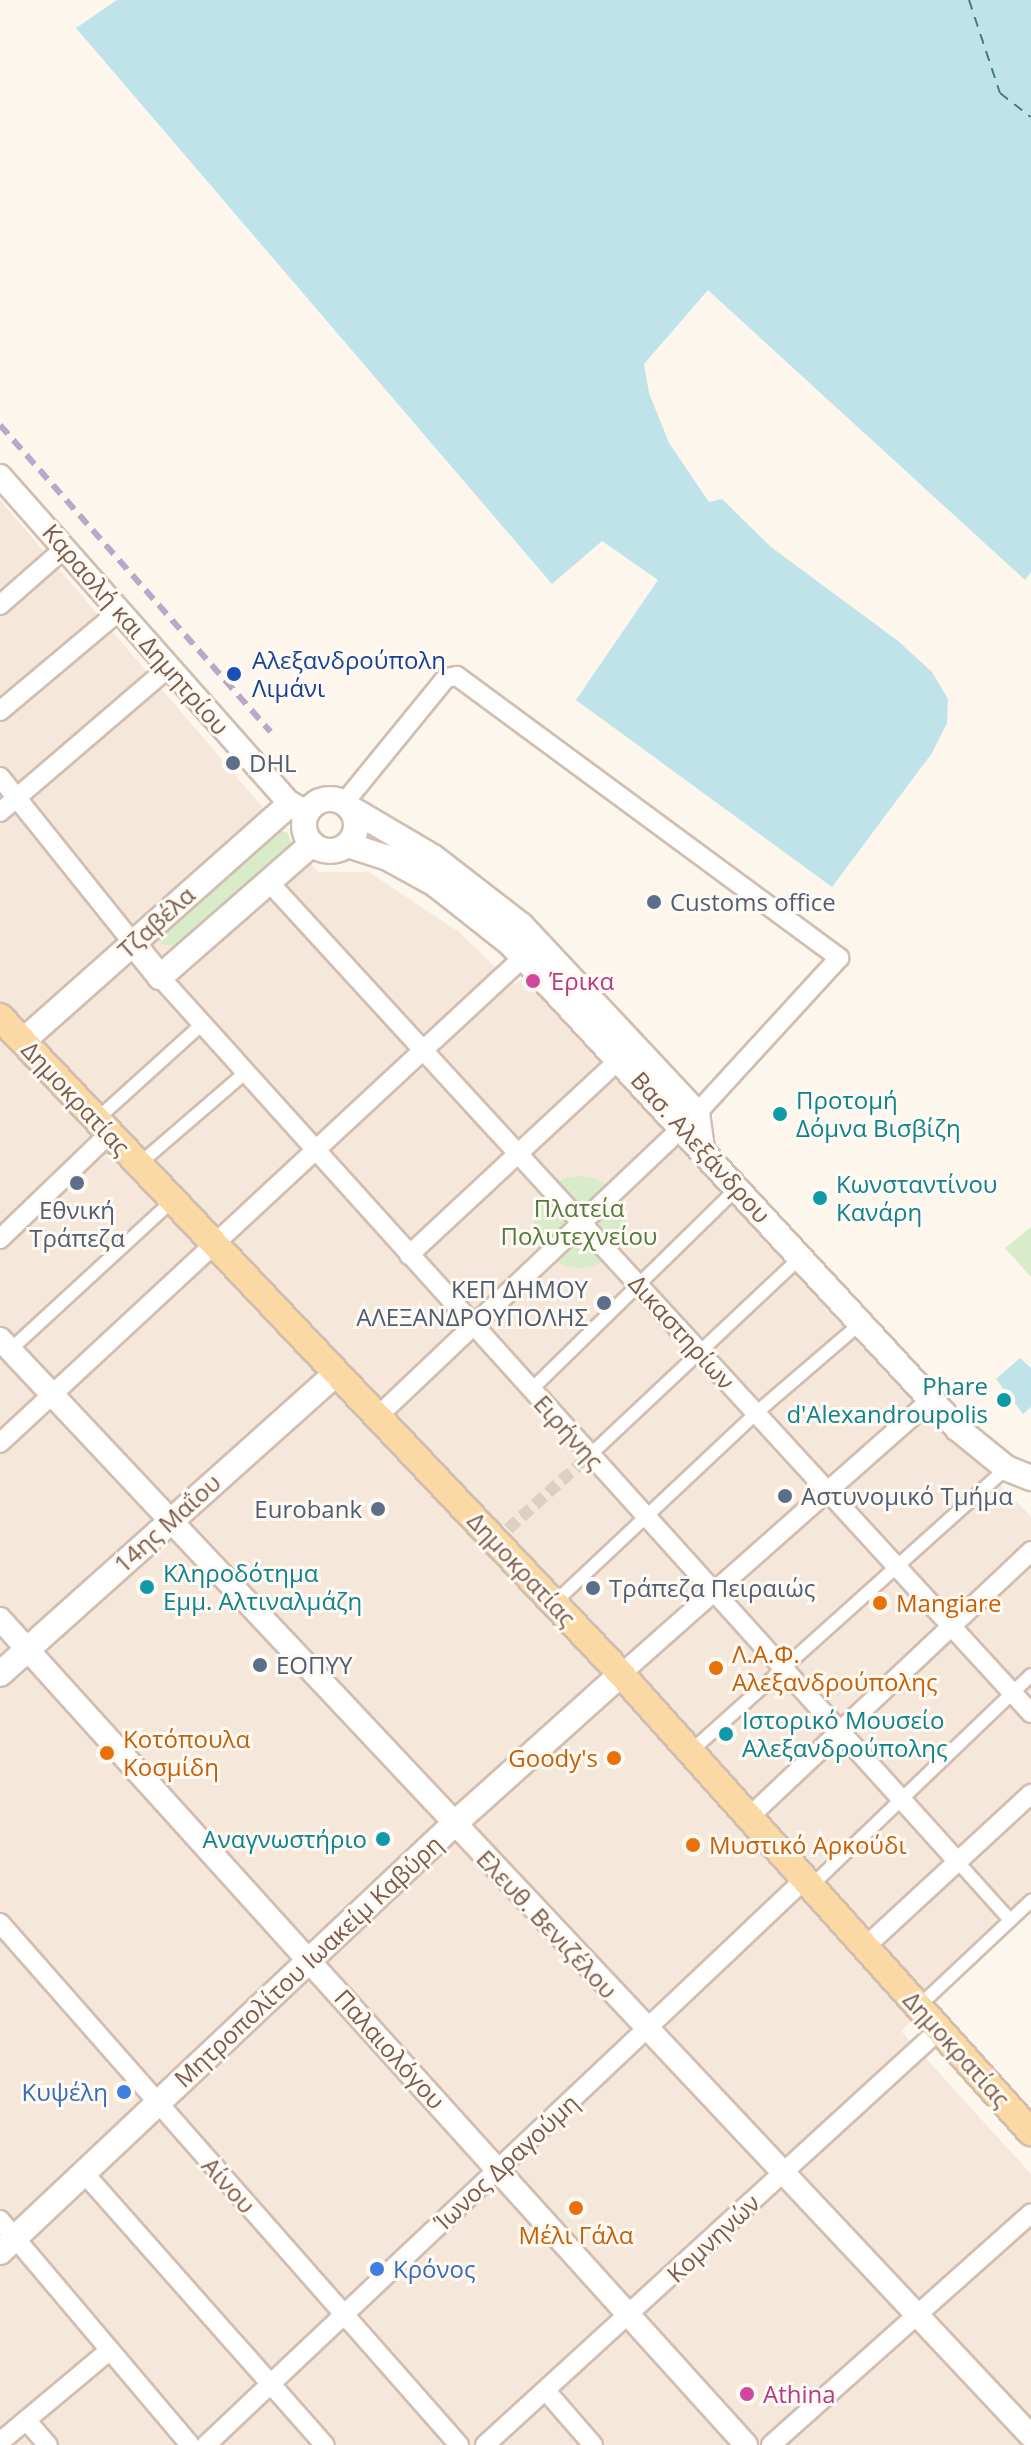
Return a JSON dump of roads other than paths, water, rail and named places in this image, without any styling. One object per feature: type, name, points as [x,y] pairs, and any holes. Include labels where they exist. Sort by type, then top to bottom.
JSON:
[{"type":"main road","points":[[328,799],[347,806],[357,823],[348,845],[334,852],[312,844],[304,829],[299,808],[328,799]]},
{"type":"main road","name":"Βασ. Αλεξάνδρου","points":[[347,806],[433,857],[531,950],[690,1120],[702,1148],[931,1400],[1006,1468],[1031,1478]]},
{"type":"main road","name":"Τζαβέλα","points":[[23,1041],[132,942],[299,808]]},
{"type":"main road","name":"Τζαβέλα","points":[[160,977],[312,844]]},
{"type":"main road","name":"Βασ. Αλεξάνδρου","points":[[348,845],[386,857],[435,884],[531,950],[621,1058],[690,1120]]},
{"type":"main road","name":"Ειρήνης","points":[[132,942],[160,977]]},
{"type":"main road","name":"Δημοκρατίας","points":[[0,1017],[621,1674],[1031,2132]]},
{"type":"main road","name":"14ης Μαΐου","points":[[0,1674],[336,1374]]},
{"type":"main road","name":"Μητροπολίτου Ιωακείμ Καβύρη","points":[[5,2237],[84,2173],[454,1824],[621,1674]]},
{"type":"street","name":"Καραολή και Δημητρίου","points":[[0,476],[299,808]]},
{"type":"street","points":[[0,605],[65,548]]},
{"type":"street","points":[[0,711],[119,611]]},
{"type":"street","points":[[0,812],[169,667]]},
{"type":"street","points":[[347,806],[442,682],[454,676],[839,958],[740,1070],[690,1120],[377,1417]]},
{"type":"street","points":[[0,777],[132,942]]},
{"type":"street","name":"Δικαστηρίων","points":[[268,881],[1031,1713]]},
{"type":"street","points":[[0,1443],[312,1148],[531,950]]},
{"type":"street","name":"Ειρήνης","points":[[160,977],[1010,1920]]},
{"type":"street","points":[[0,1239],[201,1025]]},
{"type":"street","points":[[409,1255],[621,1058]]},
{"type":"street","points":[[138,1165],[245,1073]]},
{"type":"street","points":[[531,1390],[738,1187]]},
{"type":"street","points":[[5,1345],[172,1201]]},
{"type":"street","points":[[590,1455],[801,1257]]},
{"type":"street","points":[[554,1603],[756,1413],[861,1323]]},
{"type":"street","name":"Ελευθ. Βενιζέλου","points":[[5,1345],[1027,2436]]},
{"type":"street","points":[[621,1674],[931,1400]]},
{"type":"street","points":[[690,1752],[1006,1468]]},
{"type":"street","points":[[749,1817],[1031,1551]]},
{"type":"street","name":"Παλαιολόγου","points":[[0,1619],[746,2445]]},
{"type":"street","points":[[808,1882],[1031,1675]]},
{"type":"street","points":[[865,1947],[1031,1794]]},
{"type":"street","name":"Ίωνος Δραγούμη","points":[[206,2445],[646,2030],[808,1882]]},
{"type":"street","points":[[919,2006],[1031,1901]]},
{"type":"street","name":"Αίνου","points":[[0,1923],[459,2445]]},
{"type":"street","name":"Κομνηνών","points":[[485,2445],[547,2392],[939,2030]]},
{"type":"street","points":[[84,2173],[325,2445]]},
{"type":"street","points":[[771,2445],[1031,2213]]},
{"type":"street","points":[[5,2237],[110,2350],[190,2445]]},
{"type":"street","points":[[0,2442],[110,2350]]},
{"type":"street","points":[[547,2392],[593,2445]]},
{"type":"street","points":[[26,2420],[48,2445]]},
{"type":"water","points":[[117,0],[1031,0],[1031,572],[1025,580],[708,290],[644,364],[649,393],[669,443],[709,502],[722,499],[771,547],[898,641],[932,672],[948,699],[947,723],[932,753],[832,887],[576,700],[658,580],[602,541],[552,584],[76,28]]},
{"type":"water","points":[[1020,1358],[1031,1368],[1031,1407],[1023,1414],[996,1379]]},
{"type":"tunnel","points":[[495,1541],[590,1455]]},
{"type":"railway","points":[[0,425],[271,732]]},
{"type":"place","name":"Αλεξανδρούπολη Λιμάνι","points":[[234,674]]},
{"type":"place","name":"DHL","points":[[233,763]]},
{"type":"place","name":"Customs office","points":[[654,902]]},
{"type":"place","name":"Έρικα","points":[[533,981]]},
{"type":"place","name":"Προτομή Δόμνα Βισβίζη","points":[[780,1114]]},
{"type":"place","name":"Εθνική Τράπεζα","points":[[77,1183]]},
{"type":"place","name":"Κωνσταντίνου Κανάρη","points":[[820,1198]]},
{"type":"place","name":"ΚΕΠ ΔΗΜΟΥ ΑΛΕΞΑΝΔΡΟΥΠΟΛΗΣ","points":[[604,1303]]},
{"type":"place","name":"Phare d'Alexandroupolis","points":[[1004,1400]]},
{"type":"place","name":"Αστυνομικό Τμήμα","points":[[785,1496]]},
{"type":"place","name":"Eurobank","points":[[378,1509]]},
{"type":"place","name":"Κληροδότημα Εμμ. Αλτιναλμάζη","points":[[147,1587]]},
{"type":"place","name":"Τράπεζα Πειραιώς","points":[[593,1588]]},
{"type":"place","name":"Mangiare","points":[[880,1603]]},
{"type":"place","name":"ΕΟΠΥΥ","points":[[260,1665]]},
{"type":"place","name":"Λ.Α.Φ. Αλεξανδρούπολης","points":[[716,1668]]},
{"type":"place","name":"Ιστορικό Μουσείο Αλεξανδρούπολης","points":[[726,1734]]},
{"type":"place","name":"Κοτόπουλα Κοσμίδη","points":[[107,1753]]},
{"type":"place","name":"Goody's","points":[[614,1758]]},
{"type":"place","name":"Αναγνωστήριο","points":[[383,1839]]},
{"type":"place","name":"Μυστικό Αρκούδι","points":[[693,1845]]},
{"type":"place","name":"Κυψέλη","points":[[124,2092]]},
{"type":"place","name":"Μέλι Γάλα","points":[[576,2208]]},
{"type":"place","name":"Κρόνος","points":[[377,2269]]},
{"type":"place","name":"Athina","points":[[747,2394]]},
{"type":"park label","name":"Πλατεία Πολυτεχνείου","points":[[579,1222]]}]
